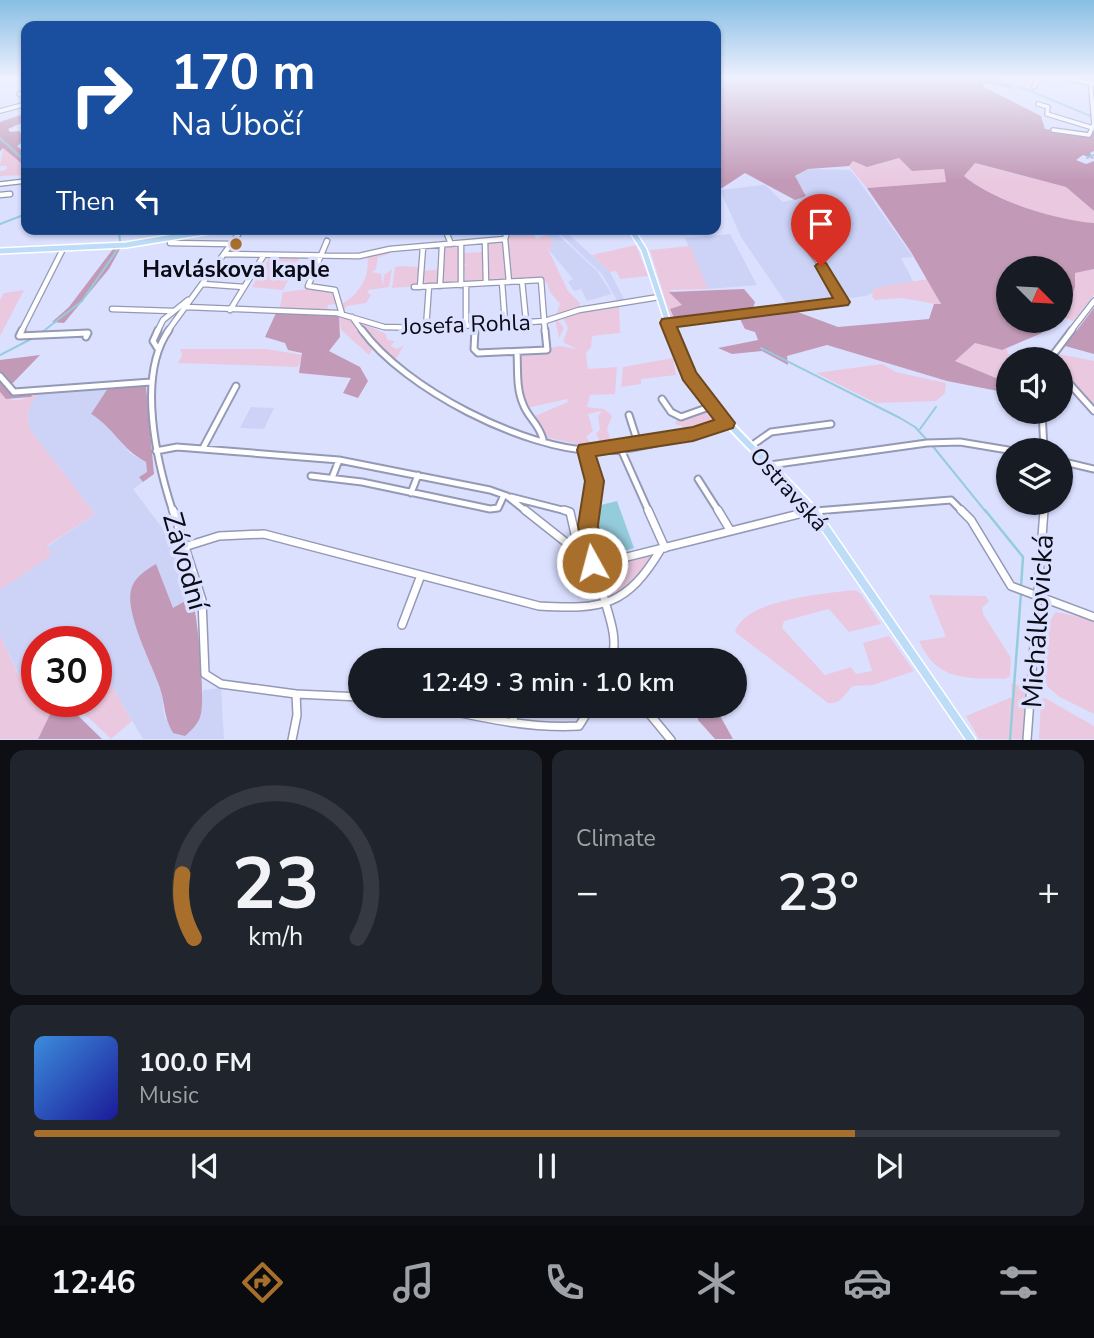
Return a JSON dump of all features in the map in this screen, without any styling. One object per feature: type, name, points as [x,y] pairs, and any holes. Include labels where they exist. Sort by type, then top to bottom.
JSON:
[{"type":"main road","points":[[0,251],[150,243],[191,235]]},
{"type":"main road","name":"Ostravská","points":[[635,235],[644,250],[683,364],[727,423],[813,510],[853,564],[971,740]]},
{"type":"street","points":[[1047,113],[1094,125],[1089,135],[1053,130]]},
{"type":"street","points":[[0,184],[21,182]]},
{"type":"street","points":[[0,195],[10,194]]},
{"type":"street","name":"Závodní","points":[[238,235],[158,349],[151,382],[156,451],[163,484],[202,600],[207,678],[216,684],[279,689],[296,694]]},
{"type":"street","points":[[447,235],[451,244]]},
{"type":"street","points":[[505,323],[506,235]]},
{"type":"street","points":[[667,323],[843,302],[833,281],[798,235]]},
{"type":"street","points":[[224,254],[359,256],[390,249],[505,239]]},
{"type":"street","points":[[327,241],[308,287],[335,290],[342,314]]},
{"type":"street","points":[[485,241],[486,284]]},
{"type":"street","points":[[170,243],[232,244]]},
{"type":"street","points":[[461,244],[466,325]]},
{"type":"street","points":[[440,286],[442,246]]},
{"type":"street","points":[[423,247],[417,287],[541,280],[547,350],[475,352],[475,325]]},
{"type":"street","points":[[63,249],[19,337],[88,333],[86,337]]},
{"type":"street","points":[[230,310],[264,255]]},
{"type":"street","points":[[215,268],[255,270]]},
{"type":"street","points":[[522,281],[526,321]]},
{"type":"street","points":[[203,284],[244,286]]},
{"type":"street","points":[[426,328],[429,286]]},
{"type":"street","name":"Závodní","points":[[158,349],[153,342],[155,331],[173,311],[194,296]]},
{"type":"street","name":"Josefa Rohla","points":[[186,307],[342,314],[384,327],[426,328],[545,321],[579,310],[659,297]]},
{"type":"street","points":[[1059,347],[1094,301]]},
{"type":"street","points":[[112,309],[173,311]]},
{"type":"street","points":[[352,317],[377,349],[422,383],[493,423],[543,439],[586,450],[693,434],[727,423]]},
{"type":"street","points":[[517,352],[519,393],[524,408],[536,419],[543,439]]},
{"type":"street","points":[[0,376],[14,391],[151,382]]},
{"type":"street","points":[[203,448],[236,386]]},
{"type":"street","points":[[1073,388],[1094,411]]},
{"type":"street","points":[[662,399],[671,412],[681,416],[712,406]]},
{"type":"street","points":[[629,415],[638,443]]},
{"type":"street","points":[[751,446],[771,432],[831,424]]},
{"type":"street","points":[[769,465],[927,443],[960,442],[996,448]]},
{"type":"street","points":[[156,451],[177,447],[203,448],[339,460],[506,496],[570,512],[579,552]]},
{"type":"street","points":[[620,447],[663,548]]},
{"type":"street","points":[[586,450],[595,481],[588,525],[598,582],[605,606],[617,628],[617,648]]},
{"type":"street","points":[[332,478],[339,460]]},
{"type":"street","points":[[1073,464],[1094,469]]},
{"type":"street","points":[[411,493],[418,475]]},
{"type":"street","points":[[311,476],[491,509],[498,508],[506,496]]},
{"type":"street","points":[[698,479],[730,530]]},
{"type":"street","points":[[506,496],[595,563],[813,510],[951,500],[971,520],[1011,586],[1094,617]]},
{"type":"street","name":"Michálkovická","points":[[1027,740],[1044,515]]},
{"type":"street","points":[[184,547],[219,536],[264,534],[539,606],[605,606],[636,587],[663,548]]},
{"type":"street","points":[[402,625],[421,575]]},
{"type":"street","points":[[292,740],[298,705],[296,694],[348,696]]},
{"type":"street","points":[[492,718],[579,726],[584,718]]},
{"type":"street","points":[[513,722],[514,718]]},
{"type":"street","points":[[653,718],[671,740]]},
{"type":"shaded area","points":[[721,113],[1034,113],[1041,116],[1045,129],[1090,135],[1094,129],[1094,151],[1090,153],[1094,159],[1083,155],[1076,160],[1086,164],[1094,161],[1094,211],[1066,187],[975,163],[964,176],[991,193],[1026,208],[1061,218],[1094,223],[1094,269],[1075,273],[1073,292],[1073,256],[996,256],[996,333],[1042,333],[1009,347],[996,348],[975,343],[955,361],[996,378],[996,391],[947,381],[827,345],[787,356],[788,365],[762,351],[732,354],[718,348],[758,340],[755,332],[745,329],[739,317],[795,311],[838,327],[929,319],[934,304],[941,304],[911,252],[867,188],[946,182],[944,169],[912,171],[899,158],[867,167],[853,161],[849,166],[808,169],[795,176],[806,196],[795,200],[745,173],[721,188]]},
{"type":"shaded area","points":[[21,115],[21,123],[8,129],[10,132],[21,133],[21,143],[17,146],[21,150],[21,163],[3,148],[0,151],[0,122]]},
{"type":"shaded area","points":[[3,148],[21,163],[21,175],[0,176],[0,171],[6,170],[7,166],[0,166]]},
{"type":"shaded area","points":[[899,158],[912,171],[944,169],[946,182],[867,188],[849,166],[853,161],[867,167]]},
{"type":"shaded area","points":[[974,163],[1066,187],[1094,211],[1094,223],[1044,214],[991,193],[964,176]]},
{"type":"shaded area","points":[[808,169],[850,170],[913,257],[901,258],[914,283],[874,288],[873,293],[865,296],[788,306],[741,237],[721,190],[765,185],[783,202],[807,196],[795,177]]},
{"type":"shaded area","points":[[730,234],[757,285],[708,289],[685,238]]},
{"type":"shaded area","points":[[509,235],[534,235],[536,239],[549,235],[553,246],[548,249],[568,291],[580,303],[579,309],[556,315],[560,304],[550,292],[547,283],[510,280]]},
{"type":"shaded area","points":[[549,235],[558,235],[597,271],[612,294],[587,301],[581,289],[574,291],[568,282],[573,279],[548,249],[552,247]]},
{"type":"shaded area","points":[[561,235],[570,235],[610,272],[625,301],[618,302],[602,274]]},
{"type":"shaded area","points":[[504,241],[507,280],[487,282],[487,242]]},
{"type":"shaded area","points":[[451,245],[461,249],[458,283],[423,286],[422,271],[441,269],[443,246]]},
{"type":"shaded area","points":[[636,245],[648,276],[620,279],[616,271],[610,272],[592,255]]},
{"type":"shaded area","points":[[690,246],[708,289],[670,290],[682,305],[670,310],[675,320],[672,321],[650,250]]},
{"type":"shaded area","points":[[113,249],[120,249],[109,269],[64,323],[52,322],[69,307]]},
{"type":"shaded area","points":[[390,249],[389,254],[378,257],[376,269],[372,272],[381,274],[383,286],[384,275],[392,269],[389,287],[369,290],[367,292],[371,295],[366,303],[347,306],[344,311],[340,305],[358,291],[365,278],[367,255]]},
{"type":"shaded area","points":[[483,252],[485,280],[465,282],[464,266],[468,265],[464,264],[464,253]]},
{"type":"shaded area","points":[[270,257],[300,258],[283,290],[252,287]]},
{"type":"shaded area","points":[[395,267],[420,267],[419,286],[392,288]]},
{"type":"shaded area","points":[[1094,269],[1094,295],[1073,321],[1073,281],[1075,273]]},
{"type":"shaded area","points":[[928,279],[941,305],[902,298],[875,300],[872,297],[874,288]]},
{"type":"shaded area","points":[[309,289],[332,291],[336,304],[328,305],[327,312],[279,311],[283,292]]},
{"type":"shaded area","points":[[744,289],[755,302],[752,311],[675,320],[670,309],[682,305],[669,292]]},
{"type":"shaded area","points":[[24,290],[0,336],[0,300],[4,293]]},
{"type":"shaded area","points":[[619,304],[620,333],[592,336],[591,347],[586,353],[588,369],[617,367],[615,394],[590,395],[587,407],[604,409],[612,416],[607,429],[612,445],[603,447],[596,434],[600,429],[598,416],[602,411],[588,414],[593,431],[586,437],[595,448],[545,437],[535,416],[568,402],[567,399],[527,408],[521,396],[520,354],[560,346],[576,349],[563,342],[568,328],[563,318],[558,321],[564,328],[559,338],[555,319],[578,311]]},
{"type":"shaded area","points":[[1094,308],[1094,354],[1065,346]]},
{"type":"shaded area","points":[[276,313],[339,316],[340,337],[329,351],[360,367],[368,381],[358,398],[343,393],[351,378],[299,373],[302,353],[288,350],[285,343],[265,337]]},
{"type":"shaded area","points":[[339,316],[350,319],[373,348],[369,355],[341,330]]},
{"type":"shaded area","points":[[355,320],[386,334],[387,340],[395,341],[391,346],[397,349],[404,345],[395,361]]},
{"type":"shaded area","points":[[975,343],[996,349],[996,378],[955,361]]},
{"type":"shaded area","points":[[180,349],[266,349],[303,355],[298,367],[178,363],[182,355]]},
{"type":"shaded area","points":[[40,355],[10,386],[15,392],[35,391],[31,397],[6,399],[0,392],[0,360]]},
{"type":"shaded area","points":[[1073,357],[1094,361],[1094,409],[1073,386]]},
{"type":"shaded area","points":[[673,358],[676,375],[641,379],[641,384],[621,387],[623,367]]},
{"type":"shaded area","points":[[882,364],[896,372],[946,383],[945,393],[936,401],[876,403],[816,373]]},
{"type":"shaded area","points":[[146,386],[154,474],[143,482],[139,477],[147,472],[146,462],[130,451],[91,414],[108,388]]},
{"type":"shaded area","points":[[108,388],[91,414],[105,424],[131,454],[146,462],[147,472],[139,477],[143,482],[133,489],[172,541],[192,597],[174,609],[133,614],[161,691],[165,719],[201,716],[203,690],[221,688],[224,739],[143,739],[112,685],[112,626],[21,626],[19,675],[0,635],[0,590],[52,555],[47,547],[95,514],[29,428],[28,410],[38,393]]},
{"type":"shaded area","points":[[0,392],[13,400],[38,393],[28,410],[29,428],[95,514],[47,546],[52,555],[0,590]]},
{"type":"shaded area","points":[[251,407],[274,408],[264,429],[240,428]]},
{"type":"shaded area","points":[[705,412],[718,425],[685,432],[682,426],[675,424],[677,418]]},
{"type":"shaded area","points":[[617,501],[634,548],[610,555],[599,533],[597,506]]},
{"type":"shaded area","points":[[651,555],[654,557],[634,585],[606,602],[602,570]]},
{"type":"shaded area","points":[[156,564],[173,608],[192,597],[194,607],[202,704],[199,720],[185,736],[173,733],[170,727],[160,688],[132,612],[130,600],[135,581]]},
{"type":"shaded area","points":[[855,590],[861,594],[881,624],[849,632],[829,609],[784,621],[782,628],[825,675],[851,667],[856,674],[872,671],[863,643],[889,636],[914,671],[873,685],[853,686],[840,700],[828,703],[735,632],[741,621],[769,605],[806,596]]},
{"type":"shaded area","points":[[929,595],[986,596],[989,601],[982,608],[983,614],[1011,658],[1010,676],[1005,679],[966,677],[944,671],[935,664],[919,641],[946,637]]},
{"type":"shaded area","points":[[1056,612],[1094,620],[1094,714],[1058,696],[1047,686],[1044,647],[1048,627]]},
{"type":"shaded area","points":[[0,635],[18,674],[21,672],[21,717],[49,717],[38,739],[0,739]]},
{"type":"shaded area","points":[[1011,683],[1026,688],[1022,739],[979,739],[966,716],[1012,697]]},
{"type":"shaded area","points":[[112,686],[132,721],[111,739],[88,717],[112,717]]},
{"type":"shaded area","points":[[1045,698],[1094,726],[1094,739],[1039,739],[1041,699]]},
{"type":"shaded area","points":[[49,717],[79,717],[102,739],[38,739]]},
{"type":"shaded area","points":[[721,718],[733,739],[715,739],[698,720]]},
{"type":"waterway","points":[[1082,113],[1093,117]]},
{"type":"waterway","points":[[0,138],[21,157]]},
{"type":"waterway","points":[[1087,158],[1094,155]]},
{"type":"waterway","points":[[0,224],[21,216]]},
{"type":"waterway","points":[[119,235],[120,242]]},
{"type":"waterway","points":[[41,333],[82,301],[117,250]]},
{"type":"waterway","points":[[0,355],[33,338]]},
{"type":"waterway","points":[[761,348],[900,418],[915,427],[927,440]]},
{"type":"waterway","points":[[920,429],[936,407]]},
{"type":"waterway","points":[[931,444],[986,512]]},
{"type":"waterway","points":[[985,510],[1023,557],[1021,587]]},
{"type":"waterway","points":[[1010,740],[1021,593]]},
{"type":"place","name":"Havláskova kaple","points":[[236,244]]},
{"type":"route","points":[[592,563],[588,525],[595,481],[586,450],[693,434],[727,423],[696,387],[678,354],[667,323],[843,302],[833,281],[821,266]]}]
